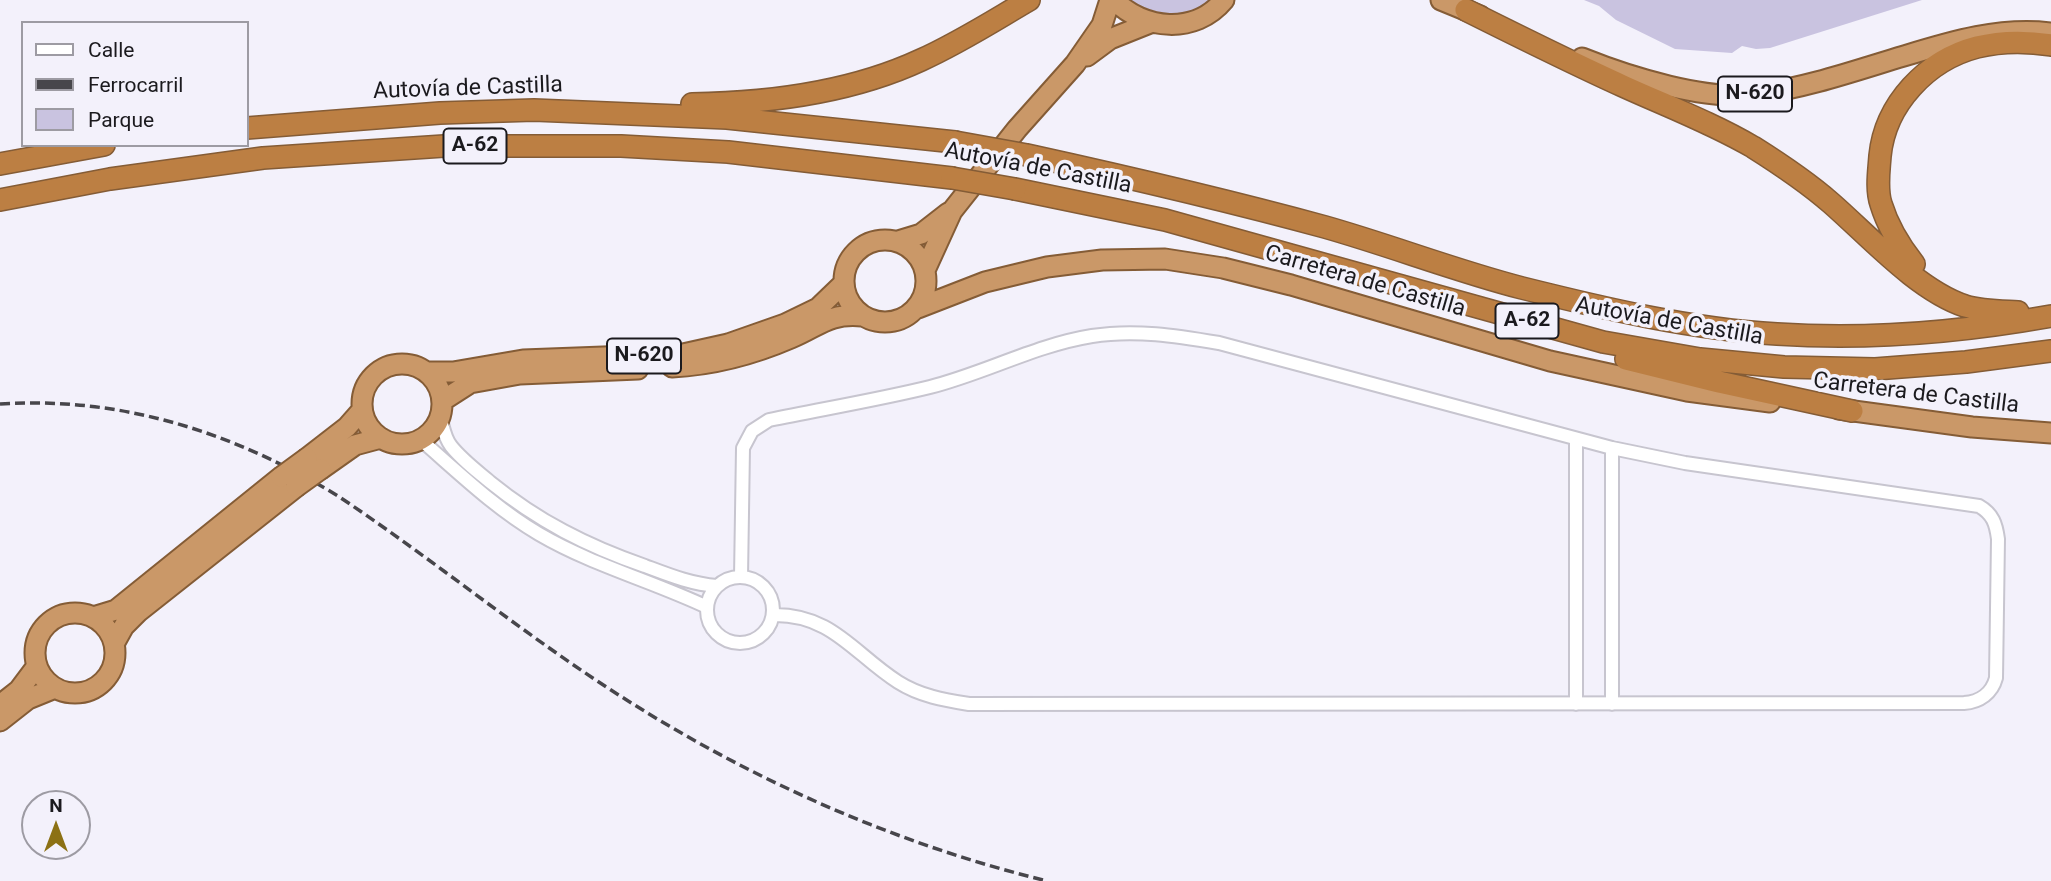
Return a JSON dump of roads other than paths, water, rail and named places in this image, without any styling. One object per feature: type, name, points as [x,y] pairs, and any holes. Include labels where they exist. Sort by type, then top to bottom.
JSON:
[{"type":"highway","points":[[534,110],[738,103],[802,95],[862,81],[919,61],[1029,0]]},
{"type":"highway","name":"N-620","points":[[325,455],[381,438],[393,443],[409,443],[421,439],[433,430],[441,408],[470,383],[520,374],[686,367],[734,358],[792,338],[843,314],[885,323],[908,317],[918,308],[927,289],[926,268],[952,211],[1017,129],[1074,64],[1102,25],[1112,0],[1136,17],[1150,23],[1169,25],[1188,23],[1205,16],[1224,0]]},
{"type":"highway","name":"N-620","points":[[1441,0],[1628,74],[1683,88],[1730,95],[1757,94],[1815,83],[1975,36],[2017,32],[2051,33]]},
{"type":"highway","points":[[1466,10],[1578,66],[1724,131],[1753,147],[1821,194],[1907,271],[1942,295],[1965,306],[1987,310],[2025,313],[2051,309]]},
{"type":"highway","name":"N-620","points":[[1074,64],[1110,39],[1150,23]]},
{"type":"highway","points":[[2051,45],[1997,43],[1961,52],[1935,66],[1913,85],[1894,111],[1881,146],[1878,175],[1880,201],[1898,243],[1916,267],[1941,286],[1965,299],[1988,304],[2035,305],[2051,302]]},
{"type":"highway","name":"Autovía de Castilla","points":[[248,128],[440,113],[534,110],[727,118],[955,142],[1027,156],[1169,187],[1328,228],[1520,287],[1607,308],[1698,325],[1778,334],[1872,335],[1970,328],[2051,316]]},
{"type":"highway","name":"Autovía de Castilla","points":[[0,200],[110,179],[263,158],[444,146],[621,146],[728,152],[952,178],[1014,188],[1165,220],[1603,342],[1700,359],[1784,367],[1875,369],[1966,362],[2051,351]]},
{"type":"highway","points":[[0,164],[93,147]]},
{"type":"highway","name":"N-620","points":[[37,666],[36,643],[49,623],[70,613],[93,617],[116,610],[325,455],[362,410],[365,387],[381,369],[404,364],[427,372],[453,372],[523,360],[683,354],[728,344],[785,324],[818,308],[844,283],[846,267],[854,253],[867,244],[882,240],[898,241],[921,234],[952,211]]},
{"type":"highway","points":[[898,241],[915,251],[926,268]]},
{"type":"highway","name":"Carretera de Castilla","points":[[918,308],[985,282],[1047,267],[1102,260],[1165,259],[1223,268],[1291,285],[1550,361],[1687,391],[1972,427],[2051,433]]},
{"type":"highway","points":[[844,283],[846,296],[852,307],[862,316]]},
{"type":"highway","points":[[1442,297],[1493,320],[1610,355],[1852,411]]},
{"type":"highway","points":[[427,372],[438,385],[441,408]]},
{"type":"highway","points":[[362,410],[365,421],[381,438]]},
{"type":"highway","name":"N-620","points":[[0,722],[28,699],[55,688],[68,693],[82,693],[106,680],[113,667],[116,653],[114,644],[124,626],[289,482]]},
{"type":"highway","points":[[93,617],[106,626],[114,644]]},
{"type":"highway","points":[[0,705],[19,690],[37,666],[44,678],[55,688]]},
{"type":"street","points":[[741,577],[743,448],[752,431],[769,420],[931,387],[1055,345],[1092,336],[1129,333],[1177,336],[1219,343],[1576,439],[1685,463],[1979,506],[1996,522],[1998,539],[1996,678],[1993,688],[1972,702],[970,704],[928,697],[899,683],[835,632],[793,614],[774,615]]},
{"type":"street","points":[[441,408],[445,435],[461,458],[546,522],[580,541],[622,558],[697,584],[717,586]]},
{"type":"street","points":[[421,439],[472,486],[538,534],[575,553],[707,607]]},
{"type":"street","points":[[1576,439],[1576,704]]},
{"type":"street","points":[[1612,448],[1612,704]]},
{"type":"street","points":[[741,577],[762,584],[773,603],[774,615],[764,634],[743,644],[732,643],[714,631],[708,621],[707,607],[708,600],[717,586],[730,578],[741,577]]},
{"type":"railway","points":[[0,404],[90,406],[133,413],[176,423],[259,454],[338,496],[576,667],[662,722],[714,751],[767,779],[876,827],[932,847],[1047,881]]}]
